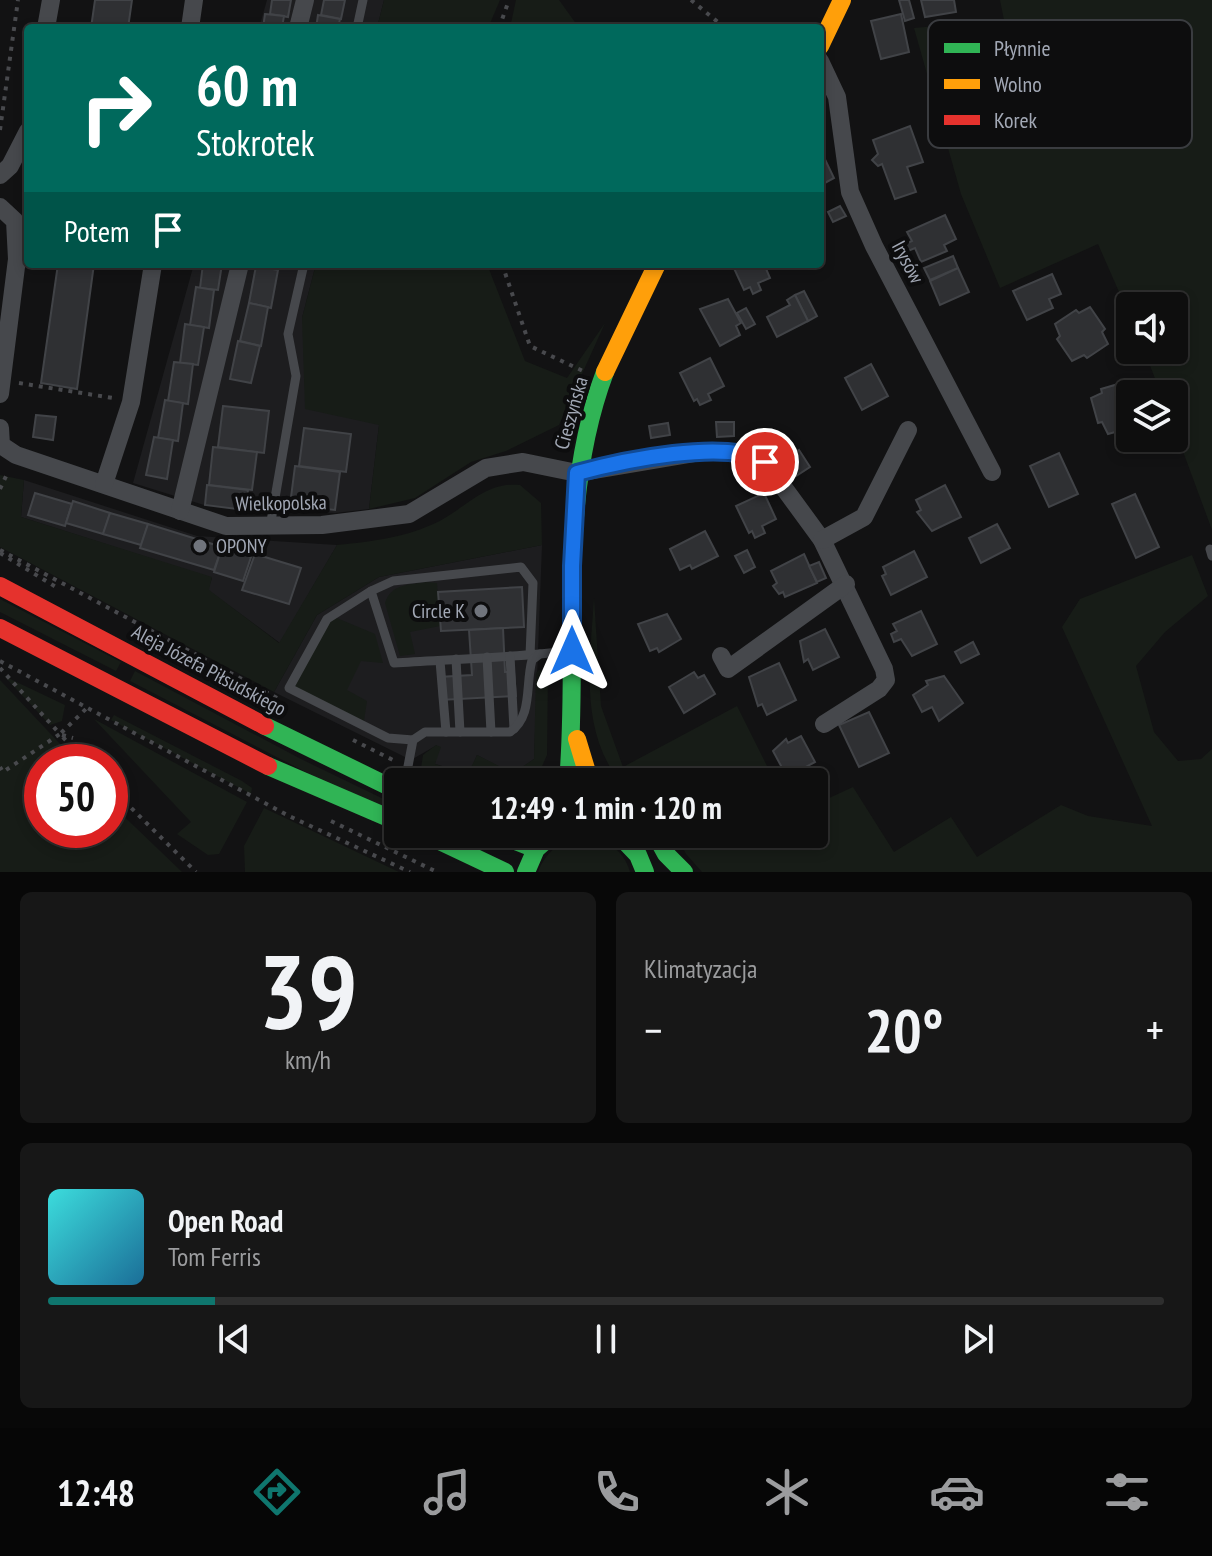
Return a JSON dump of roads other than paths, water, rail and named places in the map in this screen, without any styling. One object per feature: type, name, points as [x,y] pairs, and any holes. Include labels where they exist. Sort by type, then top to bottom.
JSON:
[{"type":"main road","points":[[824,38],[842,0]]},
{"type":"main road","name":"Cieszyńska","points":[[586,768],[577,739],[572,651],[577,473],[589,419],[602,381],[635,303],[655,268]]},
{"type":"main road","name":"Aleja Józefa Piłsudskiego","points":[[0,586],[258,723],[384,780]]},
{"type":"main road","points":[[0,628],[274,769],[384,816]]},
{"type":"main road","points":[[577,739],[595,768]]},
{"type":"main road","name":"Cieszyńska","points":[[571,768],[577,739]]},
{"type":"main road","points":[[441,848],[471,872]]},
{"type":"main road","points":[[453,848],[505,872]]},
{"type":"main road","points":[[631,848],[645,872]]},
{"type":"main road","points":[[666,848],[684,872]]},
{"type":"main road","points":[[526,872],[536,849]]},
{"type":"street","points":[[47,24],[51,0]]},
{"type":"street","points":[[191,24],[194,0]]},
{"type":"street","points":[[299,24],[305,0]]},
{"type":"street","name":"Irysów","points":[[824,69],[837,97],[850,192],[874,246],[992,472]]},
{"type":"street","points":[[0,175],[10,166],[24,139]]},
{"type":"street","points":[[0,207],[15,221],[17,259],[1,387]]},
{"type":"street","points":[[104,484],[131,402],[152,268]]},
{"type":"street","points":[[180,511],[239,268]]},
{"type":"street","name":"Wielkopolska","points":[[0,428],[1,445],[16,455],[226,526],[354,522],[409,514],[486,468],[500,463],[523,462],[577,473]]},
{"type":"street","points":[[822,540],[864,517],[908,430]]},
{"type":"street","points":[[577,473],[707,451],[751,453],[765,462],[822,540],[846,584],[884,669],[886,680],[879,689],[824,724]]},
{"type":"street","points":[[721,656],[728,669],[846,584]]},
{"type":"lane","points":[[358,24],[363,0]]},
{"type":"lane","points":[[270,527],[296,376],[288,334],[303,268]]},
{"type":"lane","points":[[521,567],[533,583],[535,654],[530,669],[525,715],[514,729],[425,732],[413,740],[388,738],[289,688],[327,619],[393,581],[521,567]]},
{"type":"lane","points":[[371,591],[394,663],[572,651]]},
{"type":"lane","points":[[510,656],[514,729]]},
{"type":"lane","points":[[487,657],[491,732]]},
{"type":"lane","points":[[456,659],[460,732]]},
{"type":"lane","points":[[440,661],[446,732]]},
{"type":"lane","points":[[405,768],[413,740]]},
{"type":"place","name":"OPONY","points":[[200,546]]},
{"type":"place","name":"Circle K","points":[[481,611]]}]
